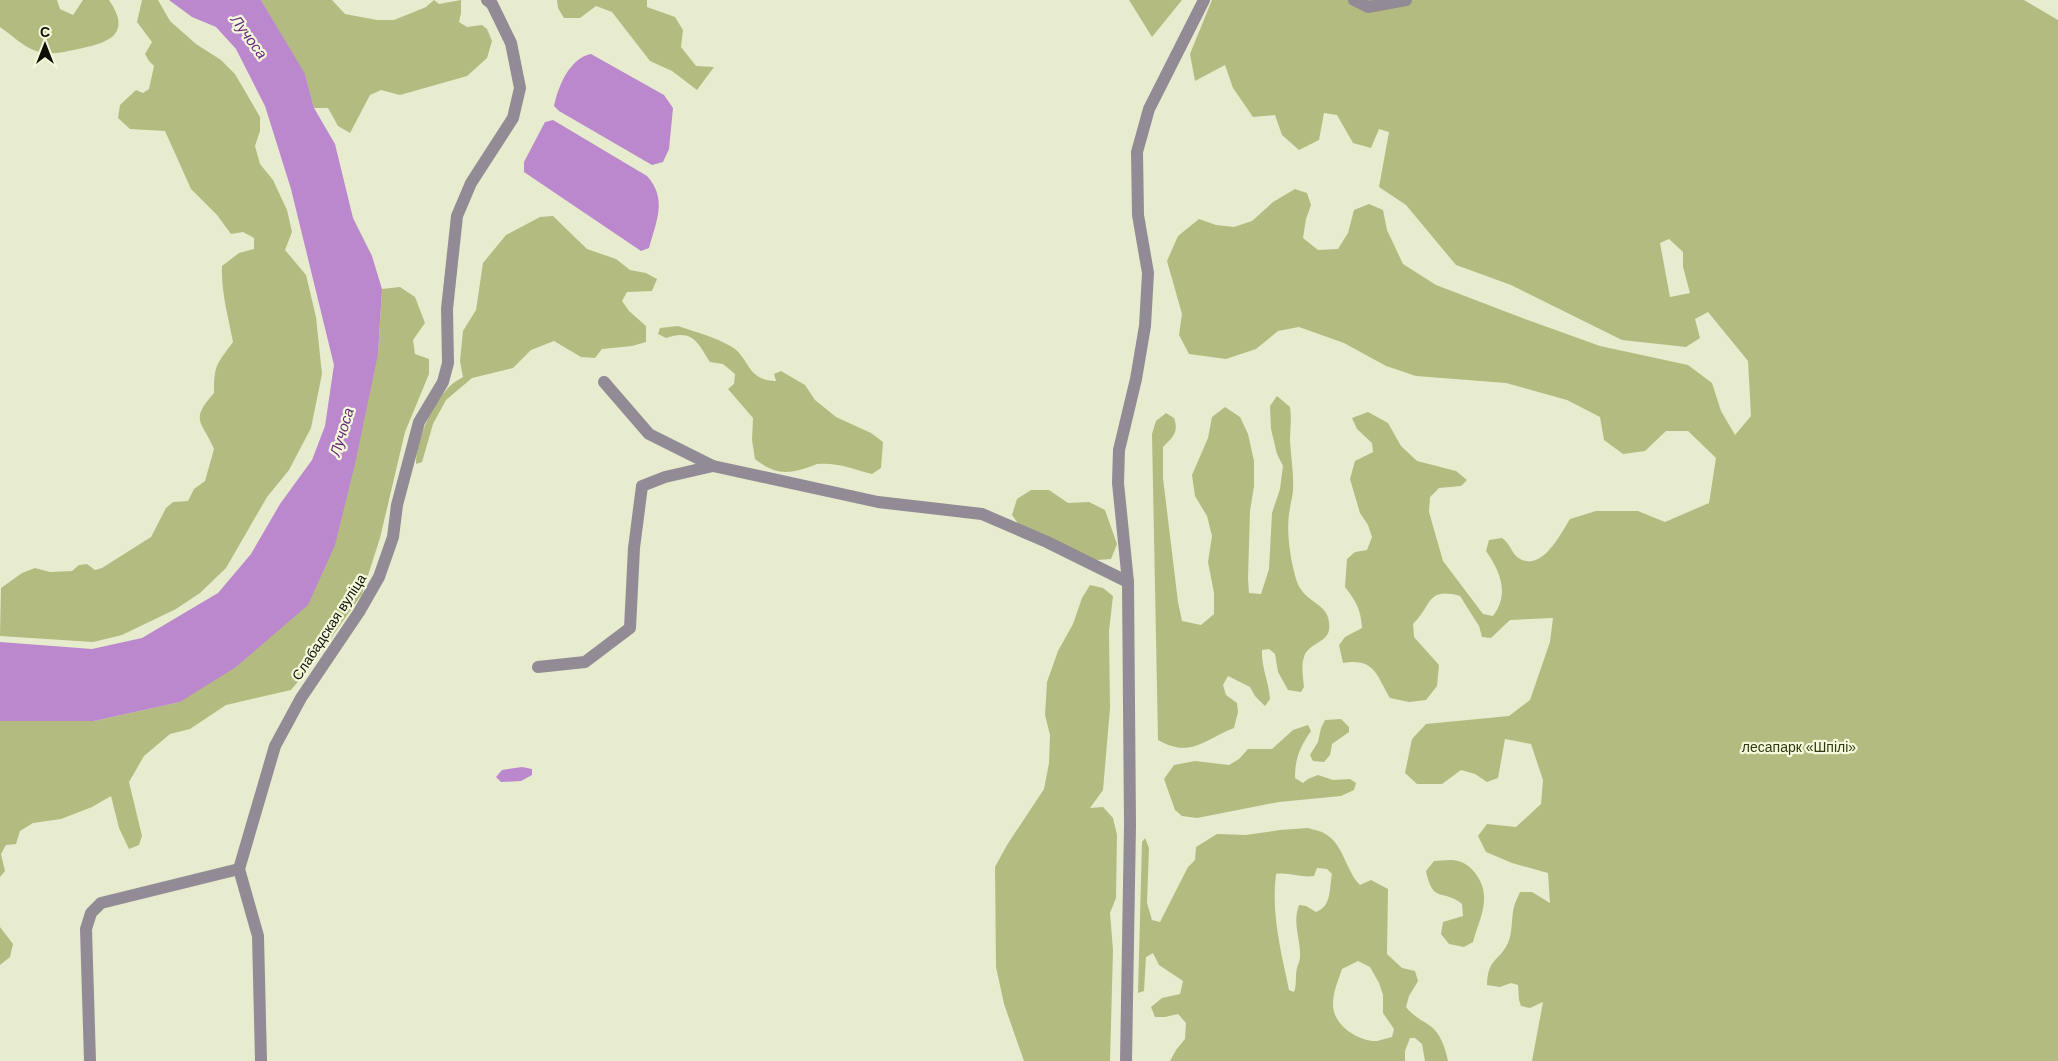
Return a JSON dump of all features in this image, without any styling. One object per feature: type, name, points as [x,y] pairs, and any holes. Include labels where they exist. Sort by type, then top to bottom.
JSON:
[{"type":"street","name":"Слабадская вуліца","points":[[239,869],[275,746],[301,698],[359,612],[380,577],[393,537],[397,505],[419,422],[443,382],[448,363],[447,310],[457,216],[471,183],[513,118],[520,88],[511,43],[492,4],[487,0]]},
{"type":"street","points":[[1126,1061],[1130,825],[1128,582],[1118,483],[1119,450],[1136,379],[1145,326],[1148,273],[1138,215],[1137,152],[1149,110],[1204,0]]},
{"type":"street","points":[[1354,0],[1368,7],[1406,0]]},
{"type":"street","points":[[604,382],[649,434],[713,466],[878,502],[982,514],[1047,542],[1128,582]]},
{"type":"street","points":[[538,668],[585,662],[630,628],[634,548],[642,486],[665,477],[713,466]]},
{"type":"street","points":[[90,1061],[86,929],[91,913],[101,903],[239,869],[258,936],[261,1061]]},
{"type":"green space","points":[[0,0],[57,0],[60,9],[73,15],[83,0],[109,0],[116,12],[119,22],[118,29],[107,40],[89,47],[62,52],[41,52],[26,47],[0,27]]},
{"type":"green space","points":[[142,0],[158,0],[170,21],[196,44],[221,60],[235,74],[260,117],[260,131],[255,146],[260,164],[273,180],[287,210],[292,232],[285,250],[306,275],[316,317],[322,374],[311,428],[289,470],[267,497],[226,568],[200,593],[176,609],[122,635],[93,642],[0,636],[1,588],[22,573],[35,568],[50,572],[72,571],[79,565],[87,564],[95,570],[102,568],[151,537],[166,508],[173,502],[188,501],[194,489],[205,481],[214,449],[202,426],[200,416],[206,402],[214,393],[218,365],[233,342],[224,294],[222,266],[239,253],[254,249],[254,238],[243,232],[231,234],[217,215],[191,189],[165,131],[130,129],[118,118],[120,105],[136,90],[143,93],[149,89],[154,66],[145,54],[152,42],[137,22]]},
{"type":"green space","points":[[261,0],[332,0],[345,14],[377,20],[394,20],[426,7],[434,0],[439,4],[461,0],[459,22],[467,27],[482,25],[487,29],[492,41],[487,58],[467,76],[400,95],[381,90],[370,95],[350,133],[338,126],[328,108],[314,108],[305,75]]},
{"type":"green space","points":[[557,0],[647,0],[647,7],[675,17],[683,30],[681,47],[696,66],[714,67],[697,90],[672,71],[650,61],[612,12],[596,6],[580,18],[564,18],[558,8]]},
{"type":"green space","points":[[1129,0],[1182,0],[1152,37]]},
{"type":"green space","name":"лесапарк «Шпілі»","points":[[1212,0],[2024,0],[2058,20],[2058,1061],[1532,1061],[1543,1002],[1530,1008],[1521,1006],[1518,985],[1511,983],[1500,987],[1487,985],[1489,969],[1508,943],[1514,907],[1520,892],[1532,892],[1550,903],[1548,873],[1512,863],[1486,852],[1478,836],[1487,824],[1516,827],[1541,804],[1543,780],[1531,744],[1505,739],[1498,778],[1487,782],[1475,774],[1461,770],[1442,784],[1417,784],[1405,773],[1412,739],[1426,724],[1509,716],[1530,700],[1550,642],[1553,618],[1510,620],[1491,638],[1482,637],[1479,626],[1460,596],[1441,594],[1435,596],[1413,624],[1414,637],[1439,665],[1437,686],[1426,700],[1409,702],[1390,698],[1373,670],[1368,666],[1354,662],[1343,663],[1339,645],[1345,637],[1362,628],[1357,606],[1345,587],[1347,559],[1355,552],[1367,550],[1372,537],[1368,525],[1360,513],[1350,479],[1355,461],[1373,452],[1372,443],[1357,429],[1352,418],[1368,412],[1388,423],[1401,446],[1417,461],[1456,471],[1467,480],[1461,486],[1439,488],[1430,497],[1429,512],[1443,561],[1483,614],[1493,616],[1498,608],[1502,591],[1499,575],[1486,551],[1489,540],[1502,538],[1516,556],[1525,561],[1533,561],[1548,551],[1570,519],[1596,511],[1638,511],[1665,522],[1709,503],[1716,458],[1688,431],[1666,431],[1645,451],[1623,454],[1604,440],[1600,417],[1567,400],[1506,383],[1416,376],[1386,366],[1344,343],[1299,327],[1278,331],[1256,349],[1226,359],[1189,354],[1179,335],[1182,314],[1167,261],[1178,236],[1199,219],[1216,225],[1234,227],[1252,221],[1273,202],[1295,189],[1307,193],[1311,205],[1306,219],[1303,238],[1318,250],[1338,249],[1348,233],[1354,210],[1369,204],[1383,210],[1387,230],[1403,264],[1436,285],[1600,346],[1688,365],[1712,383],[1721,411],[1735,435],[1751,416],[1748,361],[1708,312],[1695,319],[1700,338],[1686,347],[1622,340],[1511,285],[1456,265],[1406,205],[1379,187],[1389,132],[1379,129],[1371,148],[1353,143],[1337,115],[1324,113],[1319,140],[1299,150],[1282,135],[1275,115],[1253,117],[1233,88],[1225,65],[1195,81],[1190,54]],"holes":[[[1669,239],[1683,252],[1683,267],[1690,293],[1670,297],[1660,243]]]},
{"type":"green space","points":[[553,216],[587,249],[616,259],[630,270],[646,273],[657,279],[652,291],[627,292],[622,301],[629,311],[646,326],[646,342],[632,346],[602,349],[595,358],[581,357],[554,341],[531,350],[513,368],[472,378],[446,400],[433,424],[422,462],[416,464],[419,445],[430,414],[447,389],[463,377],[460,361],[463,331],[476,310],[483,263],[506,235],[540,217]]},
{"type":"green space","points":[[400,287],[415,297],[425,323],[413,340],[415,354],[429,359],[429,374],[405,432],[380,538],[362,594],[312,665],[291,690],[226,705],[190,729],[170,734],[144,756],[129,782],[142,836],[139,845],[129,849],[119,828],[111,796],[92,807],[61,819],[33,823],[20,831],[16,844],[6,845],[1,854],[5,871],[0,877],[0,721],[94,721],[180,702],[378,354],[382,289]]},
{"type":"green space","points":[[678,326],[726,343],[738,351],[759,377],[776,381],[774,374],[781,371],[805,385],[815,400],[836,417],[871,433],[883,442],[881,468],[872,474],[845,466],[817,464],[785,472],[773,470],[761,464],[755,459],[752,440],[753,418],[728,389],[734,384],[735,374],[723,364],[710,362],[697,343],[688,336],[682,335],[666,338],[658,334],[660,328]]},
{"type":"green space","points":[[1277,396],[1290,407],[1291,411],[1290,441],[1293,494],[1288,526],[1292,563],[1296,580],[1304,594],[1324,610],[1327,615],[1329,621],[1328,634],[1306,652],[1302,668],[1304,687],[1301,692],[1288,690],[1278,672],[1275,654],[1269,649],[1262,650],[1270,699],[1265,706],[1255,696],[1250,687],[1228,676],[1223,685],[1226,695],[1237,703],[1238,712],[1234,728],[1197,745],[1180,748],[1158,740],[1152,434],[1156,421],[1166,413],[1174,418],[1176,427],[1174,434],[1163,447],[1163,478],[1178,602],[1182,621],[1201,625],[1214,614],[1214,593],[1208,562],[1212,536],[1207,516],[1195,496],[1192,475],[1208,438],[1212,417],[1225,407],[1240,417],[1248,434],[1254,461],[1248,579],[1249,593],[1261,594],[1269,569],[1272,513],[1280,489],[1283,466],[1277,454],[1271,429],[1270,406]]},
{"type":"green space","points":[[1031,490],[1049,490],[1068,503],[1089,502],[1105,510],[1117,544],[1111,559],[1097,560],[1019,525],[1012,515],[1017,499]]},
{"type":"green space","points":[[1090,585],[1103,588],[1113,596],[1109,631],[1110,708],[1103,790],[1090,808],[1103,807],[1113,818],[1117,835],[1116,898],[1110,913],[1113,950],[1110,1061],[1024,1061],[1004,1004],[996,967],[995,867],[1007,845],[1044,789],[1049,763],[1050,735],[1045,715],[1047,682],[1058,651],[1073,624],[1082,598]]},
{"type":"green space","points":[[1341,719],[1349,727],[1349,732],[1332,744],[1330,755],[1324,762],[1313,761],[1310,755],[1318,742],[1325,720]]},
{"type":"green space","points":[[1308,725],[1311,731],[1299,753],[1295,778],[1303,783],[1318,775],[1333,780],[1350,779],[1356,783],[1354,790],[1341,796],[1279,802],[1197,818],[1182,816],[1175,810],[1164,779],[1174,765],[1195,761],[1229,765],[1239,759],[1248,749],[1272,749],[1293,730]]},
{"type":"green space","points":[[1308,828],[1325,834],[1337,845],[1351,873],[1360,885],[1371,880],[1388,889],[1387,954],[1402,968],[1415,971],[1418,981],[1409,996],[1406,1007],[1437,1032],[1444,1046],[1448,1061],[1425,1061],[1422,1044],[1415,1038],[1410,1038],[1405,1051],[1405,1061],[1170,1061],[1185,1039],[1186,1023],[1178,1014],[1155,1017],[1151,1007],[1162,998],[1180,994],[1183,981],[1159,965],[1153,953],[1146,957],[1144,991],[1138,993],[1142,842],[1145,838],[1149,848],[1147,903],[1152,920],[1160,922],[1188,867],[1195,860],[1196,847],[1217,834],[1246,835]],"holes":[[[1317,868],[1327,869],[1332,874],[1329,896],[1325,906],[1316,912],[1306,906],[1299,905],[1296,919],[1300,960],[1296,971],[1294,992],[1289,990],[1280,947],[1275,904],[1276,874],[1314,876]],[[1358,961],[1370,967],[1379,983],[1383,995],[1383,1013],[1394,1029],[1392,1037],[1370,1041],[1354,1035],[1341,1025],[1337,1018],[1333,1000],[1342,969]]]},
{"type":"green space","points":[[1452,860],[1463,863],[1476,874],[1482,885],[1484,902],[1480,919],[1473,942],[1464,947],[1449,944],[1441,934],[1443,922],[1463,916],[1462,904],[1455,899],[1435,892],[1432,888],[1426,871],[1434,861]]},
{"type":"green space","points":[[0,927],[13,944],[10,957],[0,965]]},
{"type":"water","name":"Лучоса","points":[[169,0],[261,0],[305,74],[314,108],[335,144],[353,218],[372,256],[382,289],[378,354],[355,464],[335,545],[308,605],[236,667],[180,702],[94,721],[0,721],[0,642],[92,649],[142,638],[218,593],[251,554],[280,504],[312,460],[325,426],[334,365],[291,189],[265,106],[236,49],[216,27],[192,17]]},
{"type":"water","points":[[591,54],[664,95],[673,108],[669,149],[663,162],[652,165],[559,111],[554,106],[566,74],[577,61]]},
{"type":"water","points":[[553,120],[647,176],[657,193],[659,202],[657,220],[649,248],[641,251],[524,172],[524,162],[545,122]]},
{"type":"water","points":[[522,767],[532,769],[532,775],[521,781],[501,782],[496,777],[502,770]]}]
